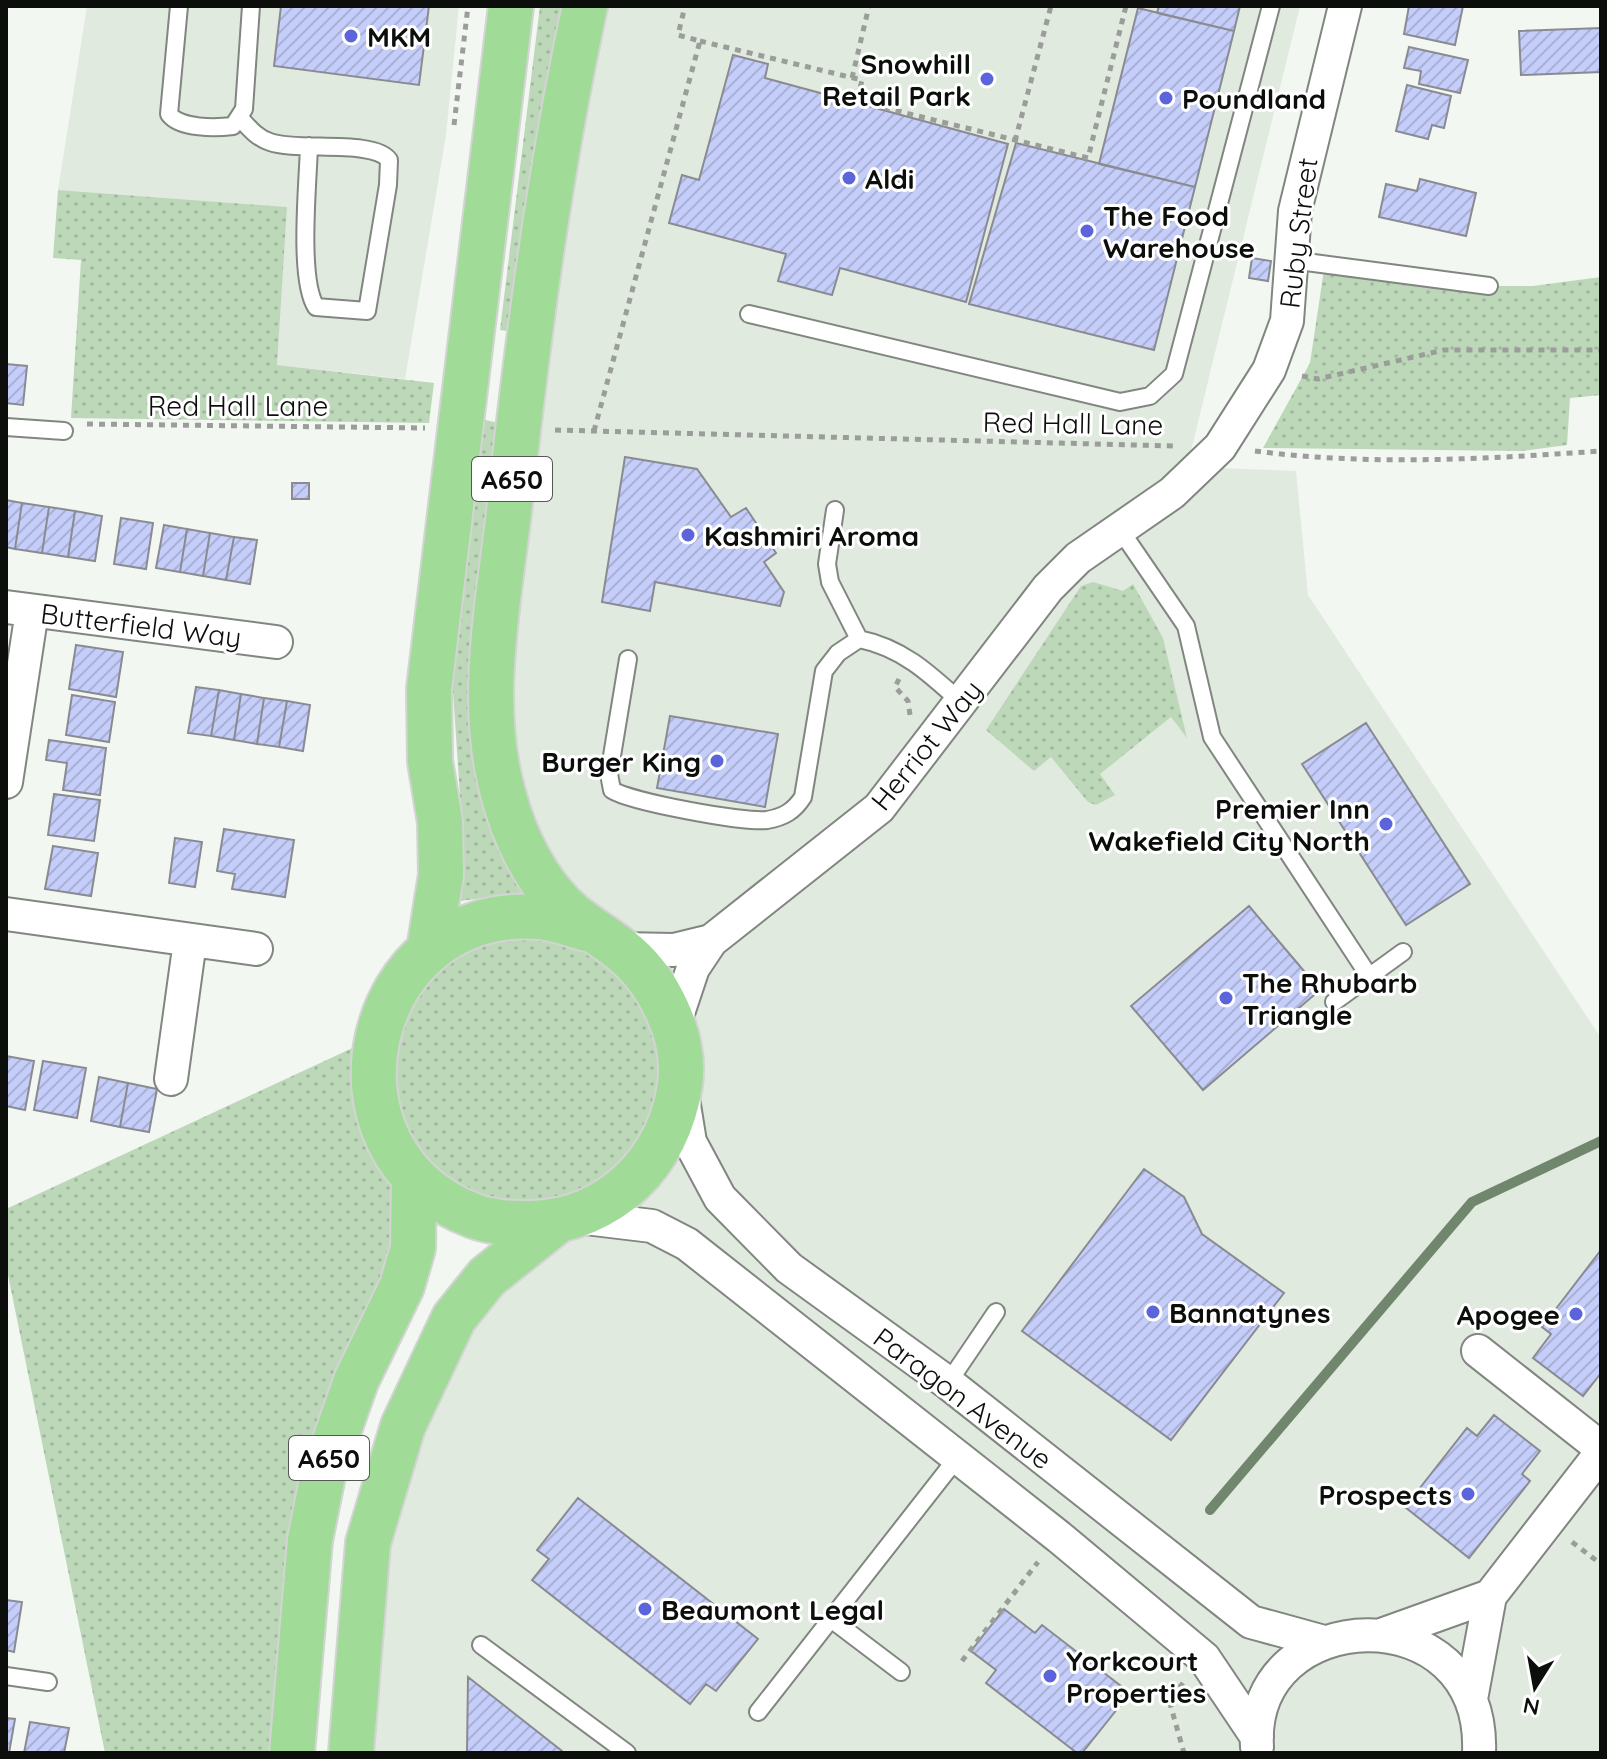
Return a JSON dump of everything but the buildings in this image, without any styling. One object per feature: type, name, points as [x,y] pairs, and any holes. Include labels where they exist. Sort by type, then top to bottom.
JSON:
[{"type":"highway","name":"A650","points":[[585,6],[545,225],[491,674],[495,746],[504,799],[524,849],[552,894],[604,939]]},
{"type":"highway","name":"A650","points":[[429,950],[441,875],[440,822],[430,761],[429,689],[508,15]]},
{"type":"highway","points":[[541,917],[604,939],[651,981],[674,1025],[680,1082],[664,1140],[641,1174],[604,1204],[566,1219],[502,1223],[475,1216],[442,1200],[414,1177],[385,1134],[372,1089],[375,1038],[396,987],[429,950],[460,931],[495,919],[541,917]]},
{"type":"highway","name":"A650","points":[[292,1753],[310,1540],[323,1475],[356,1381],[402,1286],[413,1248],[414,1177]]},
{"type":"highway","name":"A650","points":[[351,1753],[368,1543],[403,1426],[454,1318],[487,1277],[566,1219]]},
{"type":"street","name":"Ruby Street","points":[[1220,447],[1236,427],[1269,370],[1287,321],[1291,260],[1304,166],[1345,6]]},
{"type":"street","name":"Herriot Way","points":[[674,1025],[693,968],[711,941],[879,808],[963,704],[1048,588],[1078,558],[1172,493],[1220,447]]},
{"type":"street","name":"Butterfield Way","points":[[19,609],[276,642]]},
{"type":"street","points":[[6,782],[19,609]]},
{"type":"street","points":[[6,914],[256,949]]},
{"type":"street","name":"Herriot Way","points":[[604,939],[674,950],[711,941]]},
{"type":"street","points":[[171,1079],[190,941]]},
{"type":"street","name":"Paragon Avenue","points":[[680,1082],[690,1142],[720,1198],[789,1268],[948,1383],[1251,1622],[1324,1642]]},
{"type":"street","name":"Paragon Avenue","points":[[566,1219],[652,1226],[687,1244],[1059,1537],[1204,1658],[1257,1745]]},
{"type":"street","points":[[1471,1699],[1490,1596],[1601,1451],[1478,1351]]},
{"type":"street","points":[[1384,1634],[1490,1596]]},
{"type":"street","points":[[1257,1745],[1263,1707],[1277,1680],[1298,1658],[1324,1642],[1354,1634],[1384,1634],[1420,1645],[1450,1668],[1471,1699],[1479,1733],[1479,1753]]},
{"type":"lane","points":[[179,6],[169,114],[182,123],[224,127],[233,126],[240,118],[251,6]]},
{"type":"lane","points":[[749,314],[1120,402],[1150,396],[1174,374],[1271,6]]},
{"type":"lane","points":[[240,118],[253,132],[274,144],[309,146],[379,151],[389,160],[388,185],[367,311],[316,307],[310,297],[307,267],[309,146]]},
{"type":"lane","points":[[1291,260],[1489,286]]},
{"type":"lane","points":[[6,427],[70,427]]},
{"type":"lane","points":[[835,510],[827,564],[830,582],[859,639]]},
{"type":"lane","points":[[1121,531],[1186,626],[1212,737],[1369,976]]},
{"type":"lane","points":[[628,659],[609,774],[612,790],[640,801],[763,821],[794,810],[808,779],[824,671],[838,653],[859,639],[887,644],[912,659],[963,704]]},
{"type":"lane","points":[[1334,1002],[1403,952]]},
{"type":"lane","points":[[948,1383],[996,1312]]},
{"type":"lane","points":[[758,1712],[957,1458]]},
{"type":"lane","points":[[831,1619],[901,1672]]},
{"type":"lane","points":[[481,1645],[627,1753]]},
{"type":"lane","points":[[6,1676],[48,1682]]},
{"type":"path","points":[[685,6],[678,35],[862,80],[857,101],[1088,158],[1126,6]]},
{"type":"path","points":[[852,78],[869,6]]},
{"type":"path","points":[[1015,141],[1051,6]]},
{"type":"path","points":[[594,431],[700,41]]},
{"type":"path","points":[[1269,370],[1318,379],[1444,350],[1601,350]]},
{"type":"path","name":"Red Hall Lane","points":[[70,427],[434,429]]},
{"type":"path","name":"Red Hall Lane","points":[[543,430],[1220,447],[1319,458],[1491,458],[1601,451]]},
{"type":"path","points":[[909,722],[908,701],[895,687],[912,659]]},
{"type":"path","points":[[962,1661],[1059,1537]]},
{"type":"path","points":[[1184,1753],[1169,1700],[1204,1658]]},
{"type":"shaded area","points":[[87,6],[459,6],[446,135],[405,379],[277,365],[286,207],[58,190]]},
{"type":"shaded area","points":[[585,6],[1300,6],[1187,467],[1296,471],[1308,595],[1601,1038],[1601,1753],[351,1753],[368,1543],[487,1277],[587,929],[495,746]]},
{"type":"green space","points":[[540,6],[572,6],[519,333],[500,330]]},
{"type":"green space","points":[[58,190],[287,207],[277,365],[434,383],[429,423],[71,418],[81,260],[53,258]]},
{"type":"green space","points":[[1325,263],[1489,286],[1533,286],[1601,277],[1601,395],[1570,398],[1567,445],[1523,451],[1263,448],[1310,363]]},
{"type":"green space","points":[[485,420],[504,424],[475,651],[526,892],[461,901],[462,825],[452,677]]},
{"type":"green space","points":[[1093,582],[1123,591],[1133,584],[1163,638],[1187,738],[1171,717],[1100,774],[1115,795],[1096,805],[1088,802],[1051,757],[1034,771],[986,730],[1081,586]]},
{"type":"green space","points":[[495,919],[621,949],[680,1082],[604,1204],[442,1200],[356,1381],[292,1753],[105,1753],[6,1265],[6,1209],[374,1038],[396,987]]},
{"type":"waterway","points":[[1210,1510],[1472,1202],[1601,1141]]},
{"type":"place","name":"MKM","points":[[351,36]]},
{"type":"place","name":"Snowhill Retail Park","points":[[987,79]]},
{"type":"place","name":"Poundland","points":[[1166,98]]},
{"type":"place","name":"Aldi","points":[[849,178]]},
{"type":"place","name":"The Food Warehouse","points":[[1087,231]]},
{"type":"place","name":"Kashmiri Aroma","points":[[688,535]]},
{"type":"place","name":"Burger King","points":[[717,761]]},
{"type":"place","name":"Premier Inn Wakefield City North","points":[[1386,824]]},
{"type":"place","name":"The Rhubarb Triangle","points":[[1226,998]]},
{"type":"place","name":"Bannatynes","points":[[1153,1312]]},
{"type":"place","name":"Apogee","points":[[1576,1314]]},
{"type":"place","name":"Prospects","points":[[1468,1494]]},
{"type":"place","name":"Beaumont Legal","points":[[645,1609]]},
{"type":"place","name":"Yorkcourt Properties","points":[[1050,1676]]}]
